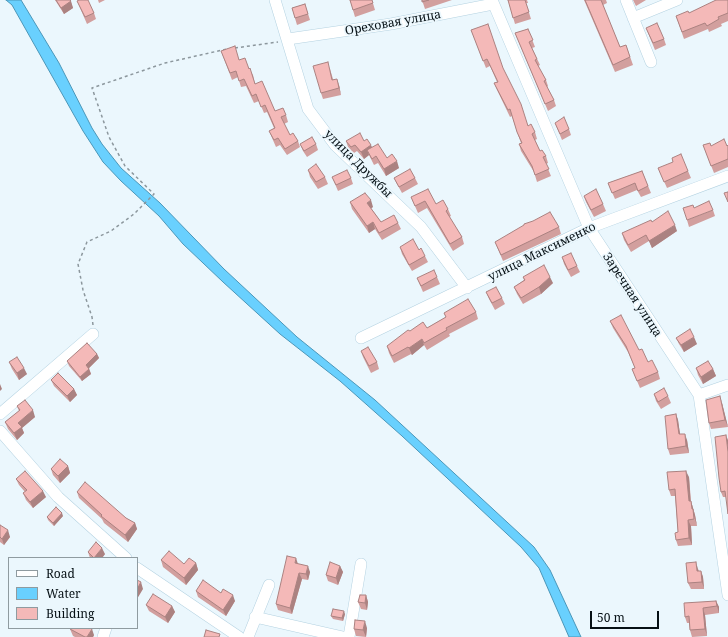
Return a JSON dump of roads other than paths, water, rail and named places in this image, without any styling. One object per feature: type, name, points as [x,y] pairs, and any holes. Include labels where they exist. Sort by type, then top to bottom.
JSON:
[{"type":"street","name":"улица Дружбы","points":[[275,0],[308,109],[335,145],[421,227],[467,288]]},
{"type":"street","points":[[626,0],[651,62]]},
{"type":"street","points":[[634,18],[677,0]]},
{"type":"street","name":"Ореховая улица","points":[[288,39],[391,24],[492,2]]},
{"type":"street","name":"Заречная улица","points":[[492,2],[589,228],[699,395],[728,595]]},
{"type":"street","name":"улица Максименко","points":[[361,338],[589,228],[728,176]]},
{"type":"street","points":[[0,414],[93,334]]},
{"type":"street","points":[[699,395],[728,385]]},
{"type":"street","points":[[0,431],[58,497],[125,557]]},
{"type":"street","points":[[349,637],[361,564]]},
{"type":"street","points":[[138,570],[239,637]]},
{"type":"street","points":[[248,637],[269,585]]},
{"type":"street","points":[[255,617],[344,637]]},
{"type":"water","points":[[6,0],[21,0],[59,63],[92,128],[102,144],[121,168],[160,203],[224,269],[297,337],[375,400],[534,547],[550,570],[581,637],[569,637],[539,568],[521,547],[402,436],[340,381],[280,334],[223,282],[183,244],[159,216],[103,162],[83,131],[12,5]]}]
